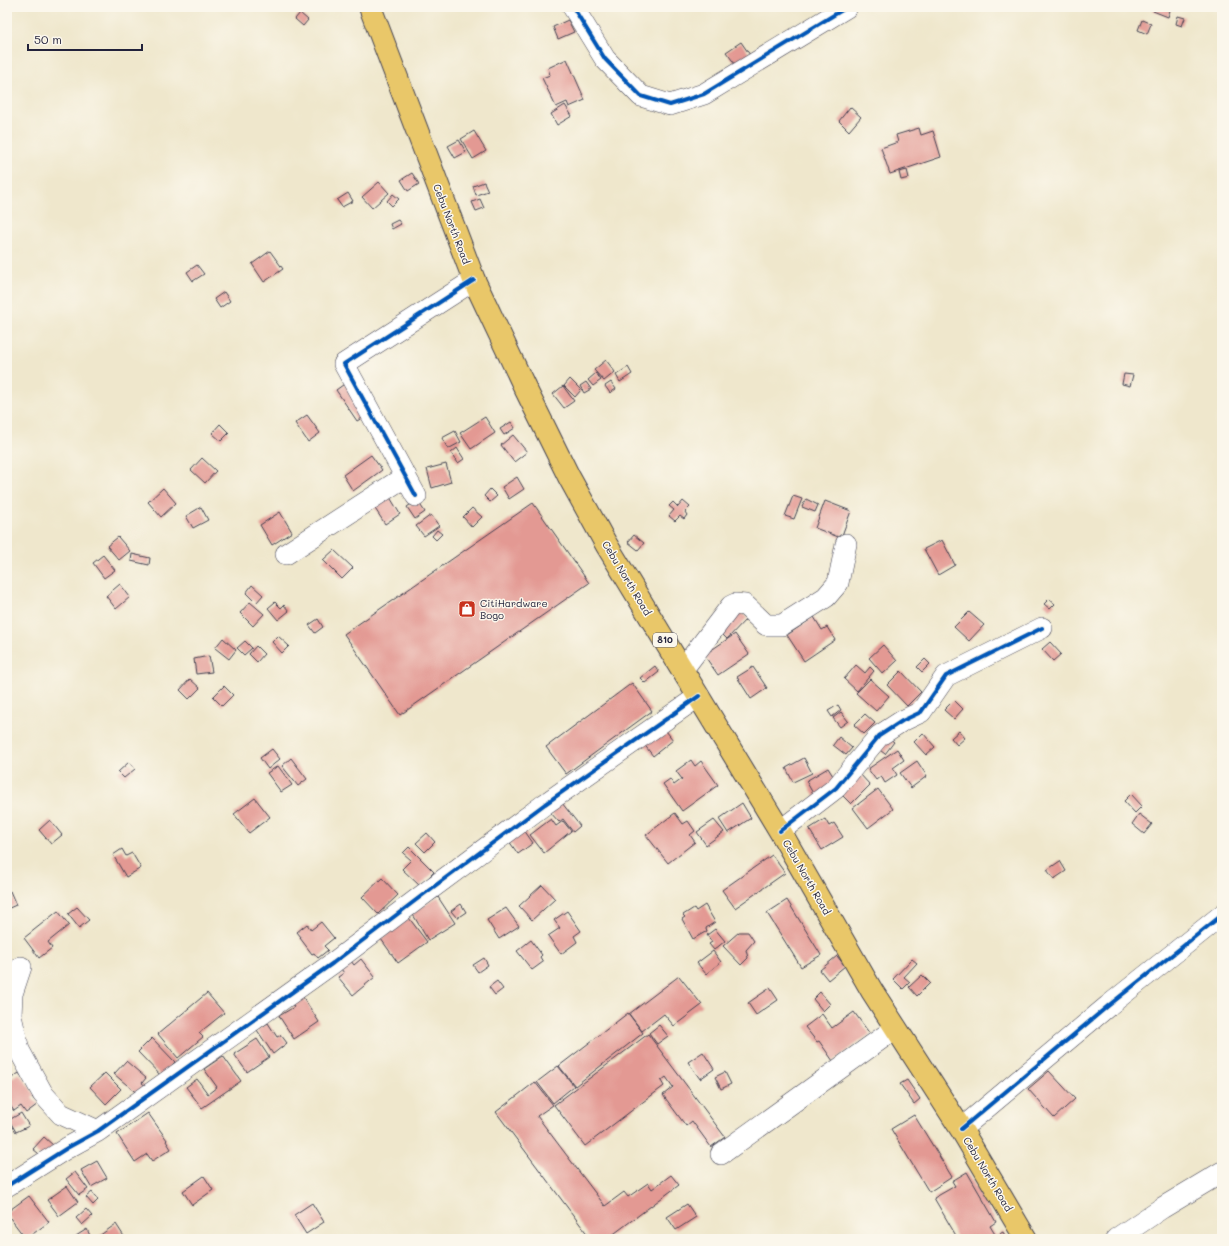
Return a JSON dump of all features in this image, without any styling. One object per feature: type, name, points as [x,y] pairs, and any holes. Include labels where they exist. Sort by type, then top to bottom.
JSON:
[{"type":"highway","name":"Cebu North Road","points":[[370,7],[474,280],[569,477],[606,544],[780,830],[872,991],[961,1129],[1026,1239]]},
{"type":"street","points":[[573,7],[605,59],[641,96],[670,105],[704,94],[847,7]]},
{"type":"street","points":[[416,496],[344,364],[474,280]]},
{"type":"street","points":[[286,554],[406,476]]},
{"type":"street","points":[[683,669],[731,606],[735,604],[745,605],[766,625],[782,625],[826,597],[838,583],[846,544]]},
{"type":"street","points":[[780,830],[836,788],[879,736],[902,721],[921,712],[946,676],[1042,628]]},
{"type":"street","points":[[7,1186],[98,1130],[333,963],[545,804],[699,696]]},
{"type":"street","points":[[961,1129],[1108,1006],[1222,915]]},
{"type":"street","points":[[21,967],[12,994],[11,1016],[19,1050],[43,1094],[61,1114],[98,1130]]},
{"type":"street","points":[[721,1154],[896,1028]]},
{"type":"street","points":[[1116,1239],[1162,1208],[1222,1172]]},
{"type":"building","points":[[1154,7],[1171,7],[1168,17],[1153,11]]},
{"type":"building","points":[[300,13],[308,20],[303,26],[295,19]]},
{"type":"building","points":[[1178,16],[1185,18],[1182,26],[1176,24]]},
{"type":"building","points":[[568,20],[574,32],[558,39],[553,27]]},
{"type":"building","points":[[1142,20],[1151,24],[1147,34],[1138,30]]},
{"type":"building","points":[[741,42],[750,55],[735,64],[726,52]]},
{"type":"building","points":[[567,59],[585,100],[569,107],[567,102],[556,107],[542,78],[550,75],[548,68]]},
{"type":"building","points":[[565,105],[572,116],[557,125],[551,114]]},
{"type":"building","points":[[850,107],[861,117],[849,131],[839,121]]},
{"type":"building","points":[[919,128],[921,135],[933,131],[941,157],[890,174],[881,148],[898,142],[896,135]]},
{"type":"building","points":[[474,131],[486,151],[473,159],[461,139]]},
{"type":"building","points":[[459,140],[466,152],[455,158],[448,146]]},
{"type":"building","points":[[907,170],[909,178],[901,180],[899,172]]},
{"type":"building","points":[[412,173],[419,184],[408,191],[401,180]]},
{"type":"building","points":[[379,182],[389,193],[372,208],[362,197]]},
{"type":"building","points":[[484,182],[488,191],[476,195],[473,186]]},
{"type":"building","points":[[348,193],[353,201],[342,207],[337,200]]},
{"type":"building","points":[[393,194],[399,199],[392,206],[387,201]]},
{"type":"building","points":[[480,199],[484,208],[476,211],[472,202]]},
{"type":"building","points":[[398,220],[401,224],[392,229],[390,224]]},
{"type":"building","points":[[270,251],[283,269],[264,282],[252,264]]},
{"type":"building","points":[[197,265],[204,274],[193,281],[187,272]]},
{"type":"building","points":[[224,292],[230,301],[220,308],[214,299]]},
{"type":"building","points":[[606,360],[615,372],[604,381],[594,370]]},
{"type":"building","points":[[628,367],[632,374],[620,382],[616,375]]},
{"type":"building","points":[[596,373],[601,380],[593,386],[588,380]]},
{"type":"building","points":[[1124,374],[1133,375],[1130,386],[1122,384]]},
{"type":"building","points":[[570,379],[581,390],[575,397],[564,386]]},
{"type":"building","points":[[347,382],[369,414],[357,421],[336,390]]},
{"type":"building","points":[[586,382],[591,389],[584,393],[580,386]]},
{"type":"building","points":[[611,382],[616,389],[610,393],[605,386]]},
{"type":"building","points":[[563,386],[574,401],[564,408],[553,394]]},
{"type":"building","points":[[307,415],[320,433],[308,442],[295,423]]},
{"type":"building","points":[[485,417],[495,433],[471,449],[460,433]]},
{"type":"building","points":[[511,422],[515,428],[504,435],[500,429]]},
{"type":"building","points":[[220,424],[229,433],[221,441],[212,433]]},
{"type":"building","points":[[455,431],[461,442],[448,449],[442,438]]},
{"type":"building","points":[[513,435],[527,452],[514,462],[501,445]]},
{"type":"building","points":[[457,448],[464,459],[458,463],[451,453]]},
{"type":"building","points":[[371,455],[382,470],[353,491],[343,475]]},
{"type":"building","points":[[202,458],[216,471],[205,483],[191,470]]},
{"type":"building","points":[[446,464],[451,482],[432,488],[427,469]]},
{"type":"building","points":[[517,477],[524,489],[509,499],[502,487]]},
{"type":"building","points":[[163,488],[176,503],[161,517],[148,502]]},
{"type":"building","points":[[490,489],[497,496],[490,502],[484,496]]},
{"type":"building","points":[[388,494],[400,514],[385,524],[372,504]]},
{"type":"building","points":[[793,496],[802,499],[794,519],[785,516]]},
{"type":"building","points":[[806,499],[818,505],[815,512],[802,507]]},
{"type":"building","points":[[417,500],[425,512],[415,519],[407,507]]},
{"type":"building","points":[[683,501],[690,507],[685,512],[687,515],[684,519],[680,516],[675,521],[669,516],[674,510],[669,506],[673,502],[678,507]]},
{"type":"building","points":[[825,501],[851,511],[841,538],[815,528]]},
{"type":"building","name":"CitiHardware Bogo","points":[[533,503],[589,583],[400,715],[344,634]]},
{"type":"building","points":[[201,507],[208,520],[193,528],[186,516]]},
{"type":"building","points":[[472,508],[482,517],[472,527],[463,517]]},
{"type":"building","points":[[280,512],[292,532],[272,545],[260,525]]},
{"type":"building","points":[[431,515],[439,526],[424,536],[416,526]]},
{"type":"building","points":[[437,530],[442,534],[436,540],[432,536]]},
{"type":"building","points":[[634,535],[644,543],[638,550],[628,542]]},
{"type":"building","points":[[118,537],[130,551],[119,560],[107,546]]},
{"type":"building","points":[[942,540],[955,565],[938,575],[924,549]]},
{"type":"building","points":[[334,550],[353,568],[342,579],[323,560]]},
{"type":"building","points":[[132,554],[150,558],[149,565],[131,561]]},
{"type":"building","points":[[103,555],[115,570],[104,578],[93,563]]},
{"type":"building","points":[[120,584],[130,597],[116,609],[106,596]]},
{"type":"building","points":[[252,585],[263,595],[256,603],[246,593]]},
{"type":"building","points":[[1049,599],[1055,604],[1050,609],[1044,604]]},
{"type":"building","points":[[250,602],[264,614],[253,626],[240,613]]},
{"type":"building","points":[[275,602],[281,608],[284,605],[289,611],[278,620],[268,608]]},
{"type":"building","points":[[738,610],[747,618],[727,639],[719,631]]},
{"type":"building","points":[[969,612],[984,625],[969,641],[954,627]]},
{"type":"building","points":[[814,617],[822,630],[827,627],[835,640],[804,661],[787,635]]},
{"type":"building","points":[[318,619],[323,627],[315,633],[309,625]]},
{"type":"building","points":[[735,634],[749,654],[718,675],[704,655]]},
{"type":"building","points":[[278,636],[289,646],[282,653],[272,642]]},
{"type":"building","points":[[223,638],[236,650],[229,659],[215,648]]},
{"type":"building","points":[[245,641],[252,648],[244,655],[237,648]]},
{"type":"building","points":[[1050,642],[1061,654],[1053,661],[1042,649]]},
{"type":"building","points":[[883,645],[897,661],[883,674],[869,658]]},
{"type":"building","points":[[256,646],[264,654],[257,662],[249,654]]},
{"type":"building","points":[[209,656],[212,672],[196,674],[194,659]]},
{"type":"building","points":[[925,659],[930,664],[922,672],[917,667]]},
{"type":"building","points":[[856,665],[865,673],[870,667],[874,671],[857,691],[844,679]]},
{"type":"building","points":[[655,666],[659,672],[645,683],[640,678]]},
{"type":"building","points":[[753,667],[767,688],[751,699],[737,677]]},
{"type":"building","points":[[901,671],[921,692],[907,706],[887,685]]},
{"type":"building","points":[[190,679],[200,688],[189,699],[180,690]]},
{"type":"building","points":[[870,679],[889,696],[876,711],[856,693]]},
{"type":"building","points":[[632,683],[652,711],[566,774],[546,747]]},
{"type":"building","points":[[224,686],[233,695],[222,706],[213,697]]},
{"type":"building","points":[[954,700],[963,709],[954,719],[944,710]]},
{"type":"building","points":[[838,705],[841,710],[832,717],[828,711]]},
{"type":"building","points":[[841,712],[848,721],[840,727],[833,718]]},
{"type":"building","points":[[865,714],[875,723],[864,734],[854,725]]},
{"type":"building","points":[[663,727],[673,740],[653,756],[643,743]]},
{"type":"building","points":[[959,731],[965,738],[957,745],[951,738]]},
{"type":"building","points":[[923,733],[935,747],[926,755],[914,742]]},
{"type":"building","points":[[885,735],[894,742],[885,754],[876,747]]},
{"type":"building","points":[[839,737],[852,748],[846,755],[833,745]]},
{"type":"building","points":[[272,749],[280,759],[268,769],[260,758]]},
{"type":"building","points":[[897,749],[904,760],[893,768],[897,775],[885,783],[881,776],[876,780],[868,769]]},
{"type":"building","points":[[291,758],[307,779],[298,786],[282,766]]},
{"type":"building","points":[[804,758],[812,773],[793,782],[786,768]]},
{"type":"building","points":[[691,760],[695,766],[701,761],[718,785],[682,811],[663,784],[670,779],[674,785],[682,779],[676,771]]},
{"type":"building","points":[[917,761],[927,776],[911,788],[900,773]]},
{"type":"building","points":[[129,762],[135,769],[124,778],[118,772]]},
{"type":"building","points":[[278,766],[292,785],[281,792],[267,773]]},
{"type":"building","points":[[828,768],[838,784],[815,797],[806,781]]},
{"type":"building","points":[[859,773],[870,785],[851,804],[840,793]]},
{"type":"building","points":[[878,789],[893,809],[868,828],[853,808]]},
{"type":"building","points":[[1131,794],[1142,806],[1135,813],[1124,801]]},
{"type":"building","points":[[255,798],[270,817],[249,833],[234,814]]},
{"type":"building","points":[[562,803],[580,826],[573,832],[563,819],[559,822],[550,812]]},
{"type":"building","points":[[742,803],[751,818],[728,833],[719,819]]},
{"type":"building","points":[[675,813],[683,824],[688,821],[695,831],[690,835],[695,842],[668,863],[646,835]]},
{"type":"building","points":[[1139,814],[1152,824],[1144,834],[1132,824]]},
{"type":"building","points":[[551,819],[556,826],[563,821],[571,831],[544,853],[530,835]]},
{"type":"building","points":[[825,819],[829,826],[834,823],[843,837],[822,850],[809,829]]},
{"type":"building","points":[[50,820],[62,835],[51,844],[39,830]]},
{"type":"building","points":[[714,820],[724,832],[706,845],[697,832]]},
{"type":"building","points":[[524,830],[533,843],[518,854],[509,841]]},
{"type":"building","points":[[427,833],[435,842],[425,852],[416,843]]},
{"type":"building","points":[[409,847],[434,872],[420,886],[402,869],[411,860],[403,853]]},
{"type":"building","points":[[122,849],[126,856],[132,853],[141,868],[126,877],[113,855]]},
{"type":"building","points":[[772,855],[785,873],[735,908],[722,890]]},
{"type":"building","points":[[1060,861],[1066,871],[1054,879],[1047,870]]},
{"type":"building","points":[[382,878],[398,895],[378,914],[362,897]]},
{"type":"building","points":[[542,885],[555,899],[532,920],[519,906]]},
{"type":"building","points":[[10,891],[16,905],[7,909],[7,892]]},
{"type":"building","points":[[438,897],[455,923],[428,940],[412,913]]},
{"type":"building","points":[[787,900],[821,955],[801,967],[767,913]]},
{"type":"building","points":[[461,904],[466,912],[457,918],[451,911]]},
{"type":"building","points":[[705,905],[715,922],[706,928],[707,931],[693,939],[682,919],[685,917],[683,915],[694,908],[696,911]]},
{"type":"building","points":[[77,907],[89,920],[79,928],[68,914]]},
{"type":"building","points":[[506,908],[519,926],[499,939],[487,920]]},
{"type":"building","points":[[58,911],[69,925],[48,942],[52,948],[39,958],[24,938]]},
{"type":"building","points":[[567,911],[581,931],[574,936],[577,942],[561,954],[548,936],[560,928],[554,920]]},
{"type":"building","points":[[409,918],[427,942],[398,963],[381,939]]},
{"type":"building","points":[[321,922],[334,938],[324,946],[328,950],[318,958],[314,953],[312,954],[297,932],[307,924],[311,930]]},
{"type":"building","points":[[715,929],[725,941],[714,950],[709,944],[712,942],[707,935]]},
{"type":"building","points":[[739,932],[748,932],[754,941],[746,950],[748,958],[741,965],[723,946]]},
{"type":"building","points":[[531,940],[542,955],[540,957],[543,962],[532,970],[517,951]]},
{"type":"building","points":[[713,951],[721,962],[706,974],[697,963]]},
{"type":"building","points":[[837,956],[845,966],[828,980],[820,970]]},
{"type":"building","points":[[484,958],[488,965],[478,972],[473,965]]},
{"type":"building","points":[[361,959],[375,977],[353,995],[338,977],[344,973],[341,969],[351,961],[354,965]]},
{"type":"building","points":[[912,959],[917,963],[904,977],[910,982],[903,989],[893,979]]},
{"type":"building","points":[[922,975],[930,983],[917,996],[909,987]]},
{"type":"building","points":[[679,976],[702,1005],[674,1026],[664,1014],[642,1031],[629,1014]]},
{"type":"building","points":[[497,981],[503,989],[495,995],[489,987]]},
{"type":"building","points":[[770,988],[778,1000],[756,1015],[748,1003]]},
{"type":"building","points":[[820,992],[830,1004],[823,1011],[813,999]]},
{"type":"building","points":[[207,993],[224,1013],[199,1033],[203,1037],[178,1058],[158,1034]]},
{"type":"building","points":[[301,994],[319,1022],[294,1039],[279,1016],[294,1007],[290,1001]]},
{"type":"building","points":[[854,1012],[870,1034],[833,1061],[819,1041],[817,1042],[805,1027],[822,1014],[832,1028]]},
{"type":"building","points":[[628,1013],[643,1033],[575,1086],[559,1066]]},
{"type":"building","points":[[268,1023],[277,1037],[281,1035],[287,1043],[273,1054],[257,1030]]},
{"type":"building","points":[[659,1025],[668,1036],[657,1044],[649,1033]]},
{"type":"building","points":[[648,1034],[725,1137],[711,1147],[692,1121],[686,1126],[663,1095],[673,1087],[666,1077],[661,1081],[664,1086],[585,1146],[554,1105]]},
{"type":"building","points":[[152,1038],[175,1062],[168,1069],[164,1079],[138,1052]]},
{"type":"building","points":[[257,1039],[269,1057],[247,1072],[234,1054]]},
{"type":"building","points":[[703,1052],[714,1069],[700,1079],[688,1062]]},
{"type":"building","points":[[223,1056],[241,1081],[202,1108],[186,1087],[197,1079],[208,1094],[217,1087],[204,1069]]},
{"type":"building","points":[[126,1061],[146,1078],[142,1083],[147,1087],[140,1096],[114,1074]]},
{"type":"building","points":[[558,1066],[574,1086],[553,1103],[537,1082]]},
{"type":"building","points":[[1049,1071],[1075,1099],[1054,1118],[1028,1089]]},
{"type":"building","points":[[725,1072],[731,1084],[721,1089],[715,1077]]},
{"type":"building","points":[[19,1073],[35,1095],[32,1097],[38,1104],[26,1113],[21,1106],[14,1111],[7,1101],[7,1081]]},
{"type":"building","points":[[105,1073],[121,1089],[106,1104],[90,1087]]},
{"type":"building","points":[[907,1080],[920,1099],[914,1104],[900,1084]]},
{"type":"building","points":[[535,1082],[553,1105],[537,1116],[605,1206],[624,1192],[628,1197],[648,1183],[652,1189],[671,1175],[679,1185],[607,1239],[591,1239],[496,1112]]},
{"type":"building","points":[[21,1113],[29,1126],[16,1132],[9,1120]]},
{"type":"building","points":[[148,1113],[167,1140],[166,1141],[171,1149],[152,1161],[147,1154],[135,1162],[117,1134]]},
{"type":"building","points":[[914,1115],[952,1177],[929,1192],[891,1129]]},
{"type":"building","points":[[44,1137],[54,1146],[44,1158],[33,1149]]},
{"type":"building","points":[[97,1161],[107,1178],[91,1187],[81,1170]]},
{"type":"building","points":[[75,1172],[88,1189],[79,1195],[66,1179]]},
{"type":"building","points":[[967,1172],[996,1222],[990,1226],[996,1236],[1003,1232],[1007,1239],[958,1239],[934,1198],[955,1186],[952,1181]]},
{"type":"building","points":[[204,1176],[213,1190],[192,1205],[183,1191]]},
{"type":"building","points":[[67,1186],[78,1202],[59,1216],[47,1200]]},
{"type":"building","points":[[92,1192],[98,1200],[93,1205],[86,1197]]},
{"type":"building","points":[[29,1196],[49,1222],[26,1239],[7,1212]]},
{"type":"building","points":[[312,1203],[324,1222],[306,1234],[294,1215]]},
{"type":"building","points":[[687,1204],[696,1217],[676,1230],[667,1217]]},
{"type":"building","points":[[86,1209],[92,1216],[82,1225],[76,1218]]},
{"type":"building","points":[[116,1224],[125,1238],[101,1239],[99,1236]]},
{"type":"building","points":[[87,1229],[91,1238],[78,1239],[76,1236]]},
{"type":"cycle path","points":[[573,7],[605,59],[641,96],[670,105],[704,94],[847,7]]},
{"type":"cycle path","points":[[416,496],[344,364],[474,280]]},
{"type":"cycle path","points":[[780,831],[836,788],[879,736],[902,721],[921,712],[946,676],[1042,628]]},
{"type":"cycle path","points":[[7,1186],[67,1148],[98,1131],[333,963],[545,804],[699,696]]},
{"type":"cycle path","points":[[961,1129],[1108,1006],[1222,915]]},
{"type":"place","name":"CitiHardware Bogo","points":[[467,609]]}]
